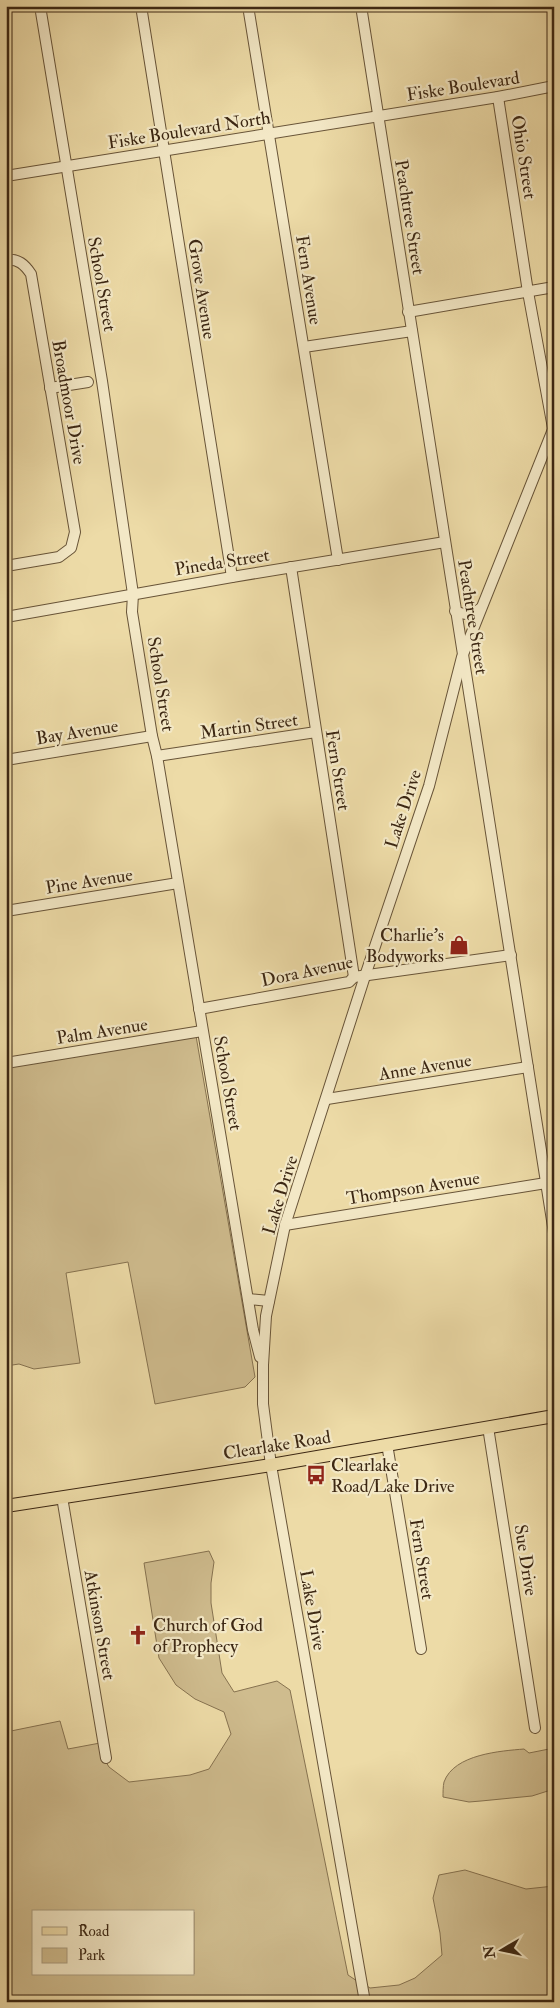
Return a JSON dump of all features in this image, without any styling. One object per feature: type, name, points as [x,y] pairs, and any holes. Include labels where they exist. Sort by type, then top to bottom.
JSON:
[{"type":"main road","name":"Clearlake Road","points":[[6,1506],[271,1465],[554,1416]]},
{"type":"street","name":"School Street","points":[[40,6],[102,381],[133,594],[132,612],[152,736],[158,756],[253,1330],[263,1365]]},
{"type":"street","name":"Grove Avenue","points":[[141,6],[232,577]]},
{"type":"street","name":"Fern Avenue","points":[[248,6],[338,560]]},
{"type":"street","name":"Peachtree Street","points":[[361,6],[462,658],[554,1233]]},
{"type":"street","name":"Fiske Boulevard","points":[[378,116],[554,86]]},
{"type":"street","name":"Ohio Street","points":[[498,97],[528,292],[554,427]]},
{"type":"street","name":"Fiske Boulevard North","points":[[6,176],[378,116]]},
{"type":"street","name":"Broadmoor Drive","points":[[6,260],[10,259],[24,264],[31,274],[75,532],[71,548],[59,557],[6,566]]},
{"type":"street","points":[[408,312],[554,287]]},
{"type":"street","points":[[304,347],[412,331]]},
{"type":"street","points":[[50,388],[88,382]]},
{"type":"street","name":"Lake Drive","points":[[365,2002],[271,1465],[263,1404],[266,1316],[285,1225],[327,1099],[360,977],[370,962],[429,786],[462,658],[554,427]]},
{"type":"street","name":"Pineda Street","points":[[6,618],[133,594],[445,542]]},
{"type":"street","name":"Fern Street","points":[[291,567],[354,965],[360,977]]},
{"type":"street","points":[[455,611],[464,615],[472,615],[482,608]]},
{"type":"street","points":[[452,696],[456,692],[460,692],[469,698]]},
{"type":"street","name":"Martin Street","points":[[158,756],[316,732]]},
{"type":"street","name":"Bay Avenue","points":[[6,760],[152,736]]},
{"type":"street","name":"Pine Avenue","points":[[6,911],[178,883]]},
{"type":"street","name":"Dora Avenue","points":[[199,1009],[348,982],[360,977],[511,955]]},
{"type":"street","points":[[354,965],[360,966],[370,962]]},
{"type":"street","name":"Palm Avenue","points":[[6,1063],[202,1031]]},
{"type":"street","name":"Anne Avenue","points":[[327,1099],[528,1068]]},
{"type":"street","name":"Thompson Avenue","points":[[285,1225],[546,1183]]},
{"type":"street","points":[[248,1298],[269,1301]]},
{"type":"street","name":"Sue Drive","points":[[488,1427],[535,1728]]},
{"type":"street","name":"Fern Street","points":[[387,1444],[421,1649]]},
{"type":"street","name":"Atkinson Street","points":[[62,1497],[106,1758]]},
{"type":"green space","points":[[196,1036],[255,1377],[245,1387],[155,1404],[128,1262],[66,1273],[80,1363],[34,1369],[19,1364],[6,1366],[6,1067]]},
{"type":"green space","points":[[209,1551],[214,1562],[211,1603],[222,1673],[234,1692],[277,1681],[290,1690],[348,1975],[357,1981],[361,2002],[6,2002],[6,1732],[60,1721],[68,1749],[100,1743],[103,1762],[106,1762],[109,1767],[129,1782],[190,1775],[209,1769],[231,1734],[224,1712],[195,1699],[176,1685],[159,1658],[144,1563]]},
{"type":"green space","points":[[554,1748],[554,1789],[532,1796],[469,1802],[443,1797],[444,1782],[449,1773],[457,1765],[468,1760],[503,1751],[524,1749],[529,1753]]},
{"type":"green space","points":[[465,1870],[526,1889],[554,1886],[554,2002],[369,2002],[367,1986],[370,1988],[399,1985],[415,1978],[442,1955],[433,1898],[439,1875]]},
{"type":"place","name":"Charlie's Bodyworks","points":[[459,945]]},
{"type":"place","name":"Clearlake Road/Lake Drive","points":[[316,1475]]},
{"type":"place","name":"Church of God of Prophecy","points":[[138,1635]]}]
